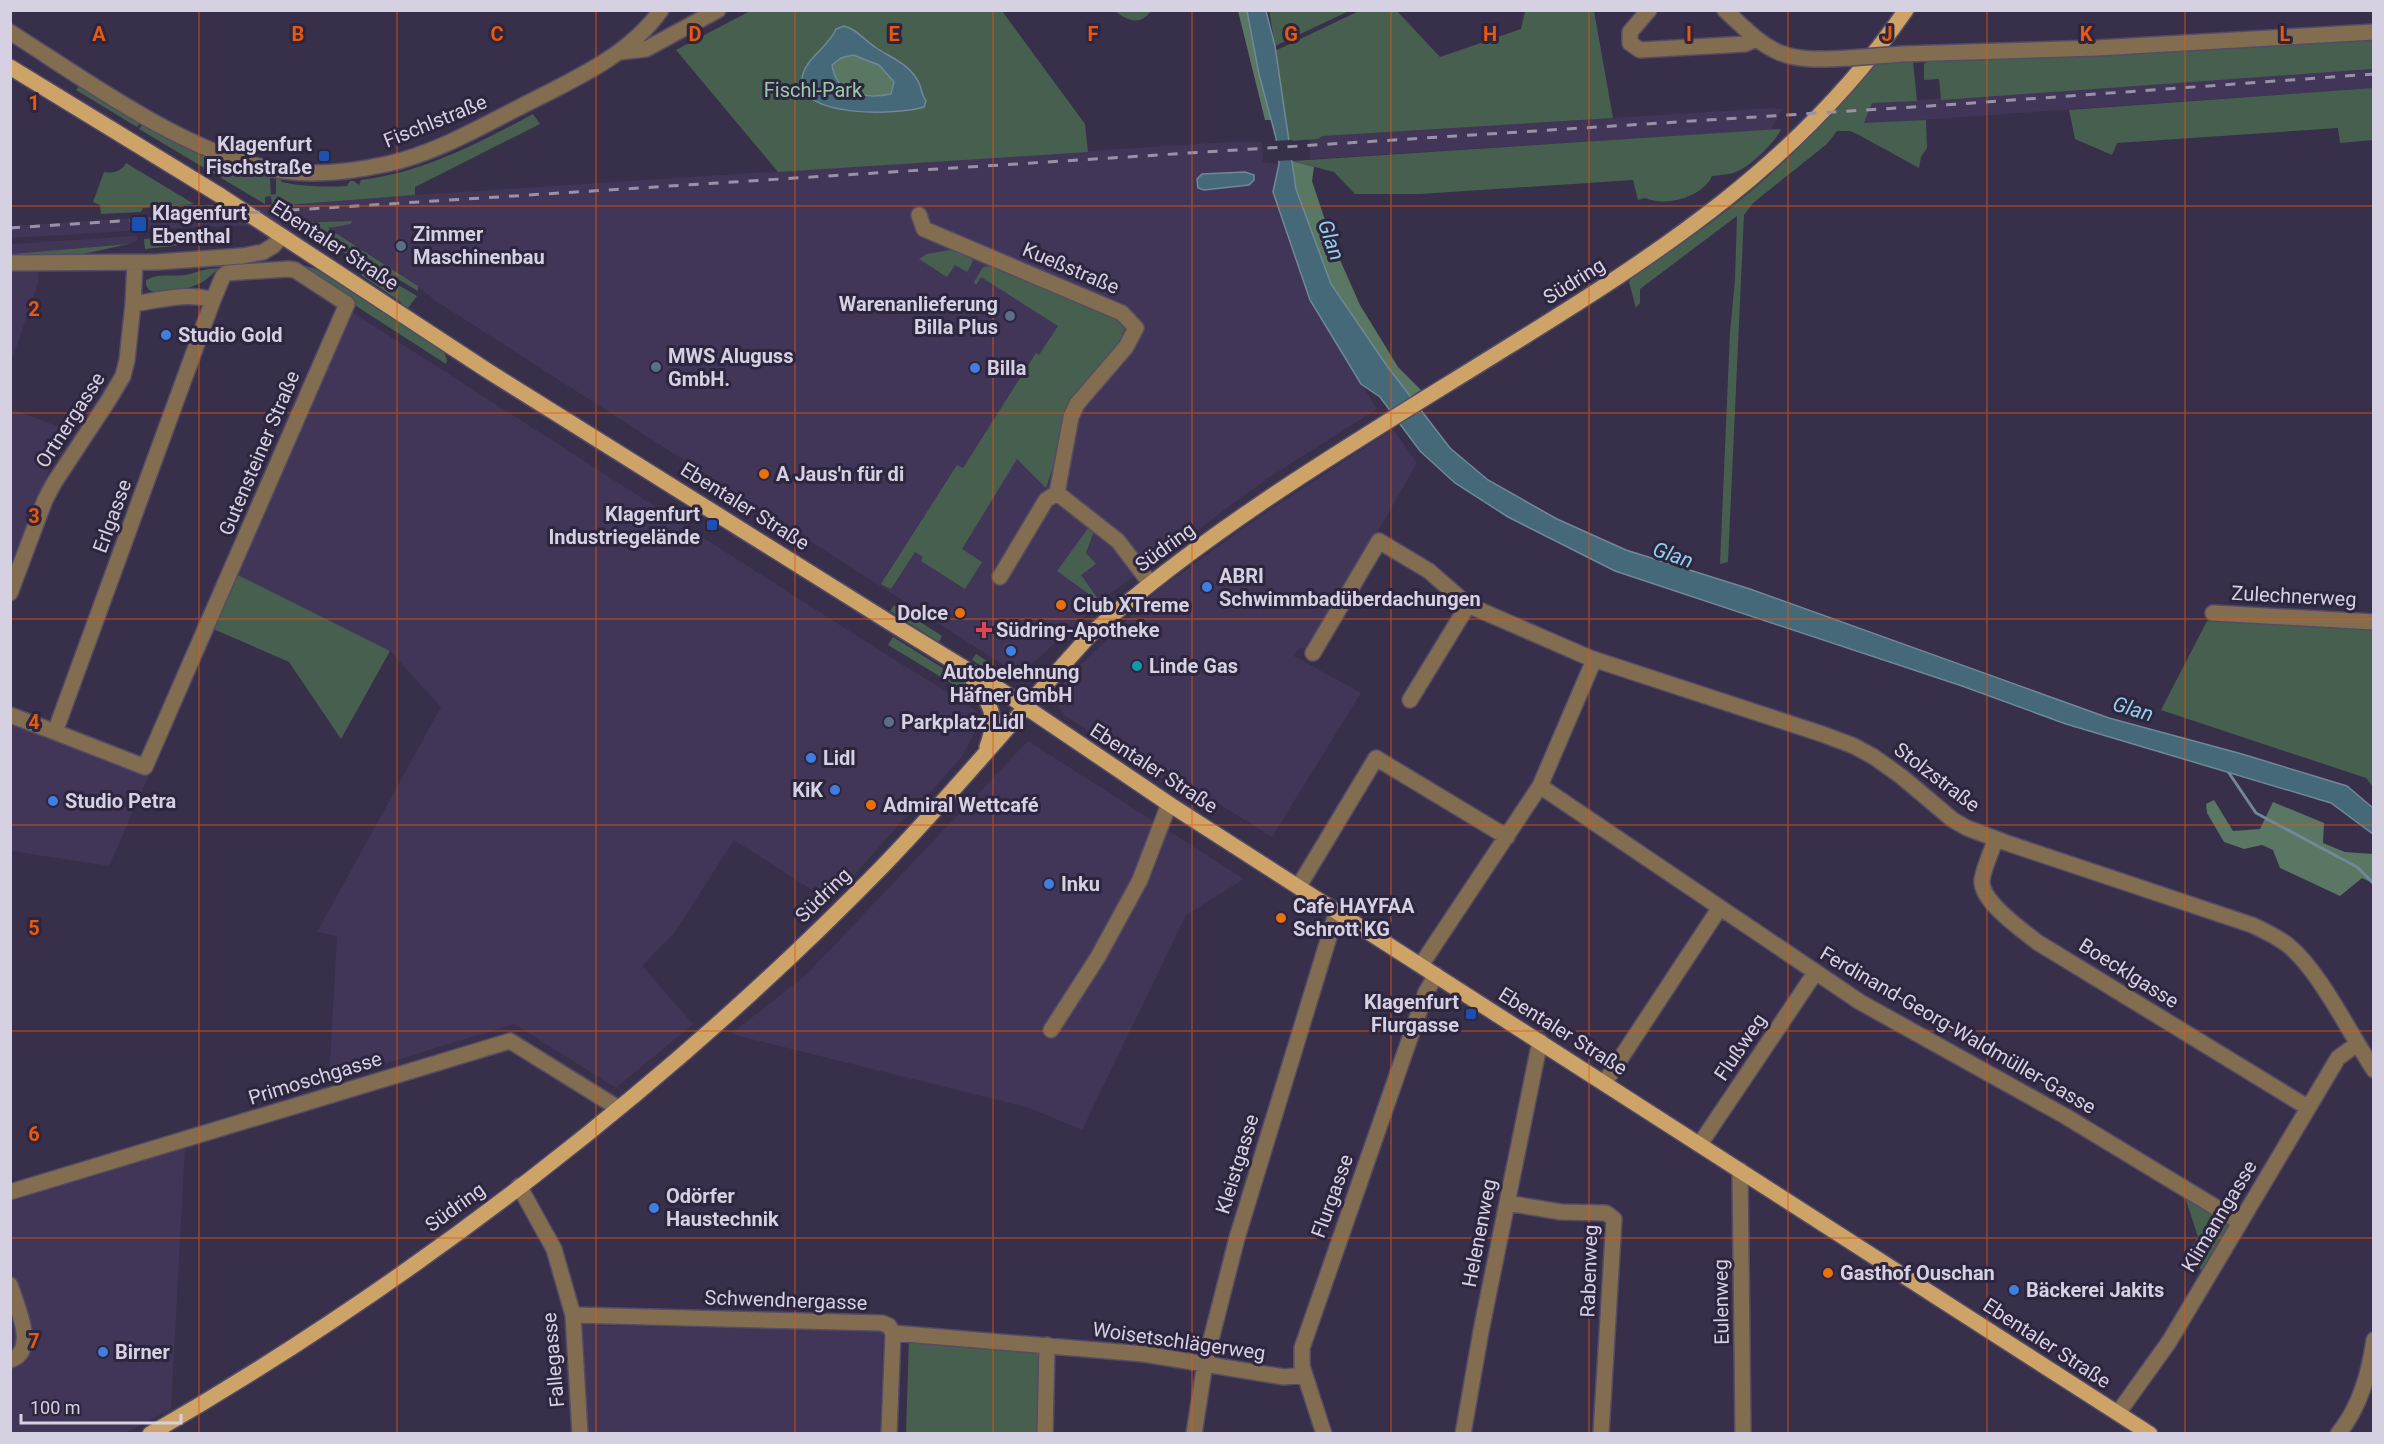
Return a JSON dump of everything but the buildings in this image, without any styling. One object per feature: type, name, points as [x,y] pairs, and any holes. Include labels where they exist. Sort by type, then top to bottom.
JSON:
[{"type":"main road","name":"Südring","points":[[150,1434],[212,1397],[368,1296],[519,1186],[618,1108],[760,984],[825,923],[888,860],[1093,632],[1150,583],[1249,511],[1381,425],[1621,277],[1686,231],[1748,182],[1804,132],[1880,47],[1906,10]]},
{"type":"main road","name":"Ebentaler Straße","points":[[10,67],[282,236],[479,364],[889,622],[964,667],[1169,804],[2150,1434]]},
{"type":"main road","points":[[964,667],[983,694],[994,716],[993,730],[983,755]]},
{"type":"street","name":"Fischlstraße","points":[[10,32],[119,102],[189,140],[232,159],[283,171],[339,171],[387,164],[415,156],[470,133],[620,52],[647,30],[661,10]]},
{"type":"street","points":[[620,52],[646,49],[718,10]]},
{"type":"street","points":[[1649,10],[1630,32],[1630,43],[1640,50],[1744,44],[1756,39]]},
{"type":"street","points":[[1725,10],[1756,39],[1777,52],[1797,58],[2097,48],[2373,32]]},
{"type":"street","name":"Kueßstraße","points":[[919,215],[924,229],[1122,313],[1136,328],[1126,347],[1077,404],[1071,417],[1057,493]]},
{"type":"street","points":[[10,263],[135,263],[257,254],[273,246],[282,236]]},
{"type":"street","name":"Ortnergasse","points":[[10,593],[45,500],[123,376],[133,304],[135,263]]},
{"type":"street","name":"Gutensteiner Straße","points":[[56,732],[145,767],[346,304],[295,270],[288,268],[227,273],[223,276],[213,300]]},
{"type":"street","points":[[133,304],[186,296],[199,296],[213,300]]},
{"type":"street","name":"Erlgasse","points":[[56,732],[213,300]]},
{"type":"street","points":[[1000,577],[1046,500],[1057,493],[1118,541],[1150,583]]},
{"type":"street","name":"Stolzstraße","points":[[1313,653],[1379,541],[1429,571],[1468,605],[1594,660],[1854,746],[1902,777],[1953,820],[1996,840],[2271,933],[2299,955],[2312,972],[2373,1070]]},
{"type":"street","points":[[1410,700],[1468,605]]},
{"type":"street","name":"Zulechnerweg","points":[[2213,613],[2373,622]]},
{"type":"street","points":[[1421,965],[1540,786],[1594,660]]},
{"type":"street","points":[[10,715],[56,732]]},
{"type":"street","points":[[1299,886],[1376,758],[1507,837]]},
{"type":"street","name":"Ferdinand-Georg-Waldmüller-Gasse","points":[[1540,786],[1719,909],[1860,1002],[2065,1116],[2240,1222]]},
{"type":"street","points":[[1052,1030],[1098,957],[1140,880],[1169,804]]},
{"type":"street","name":"Boecklgasse","points":[[1996,840],[1982,880],[1983,887],[2010,920],[2037,942],[2307,1107]]},
{"type":"street","points":[[1605,1082],[1719,909]]},
{"type":"street","name":"Kleistgasse","points":[[1194,1434],[1204,1363],[1237,1238],[1337,911]]},
{"type":"street","name":"Flußweg","points":[[1700,1144],[1815,973]]},
{"type":"street","name":"Flurgasse","points":[[1324,1434],[1300,1357],[1305,1333],[1426,992],[1436,975]]},
{"type":"street","name":"Primoschgasse","points":[[10,1192],[510,1041],[618,1108]]},
{"type":"street","name":"Helenenweg","points":[[1463,1434],[1540,1041]]},
{"type":"street","name":"Klimanngasse","points":[[2118,1413],[2169,1342],[2338,1058],[2357,1044]]},
{"type":"street","name":"Eulenweg","points":[[1740,1170],[1743,1434]]},
{"type":"street","name":"Fallegasse","points":[[519,1186],[554,1249],[573,1315],[580,1434]]},
{"type":"street","name":"Rabenweg","points":[[1507,1203],[1561,1212],[1606,1214],[1614,1219],[1601,1434]]},
{"type":"street","points":[[10,1285],[25,1339],[24,1351],[15,1359],[10,1360]]},
{"type":"street","name":"Schwendnergasse","points":[[573,1315],[882,1323],[889,1326],[893,1333]]},
{"type":"street","points":[[889,1434],[893,1333]]},
{"type":"street","name":"Woisetschlägerweg","points":[[893,1333],[1144,1354],[1284,1377],[1304,1375]]},
{"type":"street","points":[[2338,1434],[2364,1387],[2373,1340]]},
{"type":"street","points":[[1045,1434],[1047,1345]]},
{"type":"shaded area","points":[[2373,69],[2373,88],[1864,124],[1872,103]]},
{"type":"shaded area","points":[[1782,109],[1771,130],[1310,159],[1309,139],[1323,136]]},
{"type":"shaded area","points":[[1228,142],[1262,142],[1263,162],[1279,164],[1273,192],[1310,300],[1377,409],[1268,478],[1114,591],[1019,675],[436,301],[416,285],[322,223],[213,226],[11,238],[11,226],[196,214],[197,210],[201,209]]},
{"type":"shaded area","points":[[137,236],[137,241],[129,244],[11,254],[11,244]]},
{"type":"shaded area","points":[[11,272],[38,272],[38,283],[11,363]]},
{"type":"shaded area","points":[[352,312],[974,709],[978,715],[977,728],[961,758],[831,902],[734,840],[675,932],[642,966],[693,1024],[616,1088],[514,1024],[329,1081],[337,936],[317,932],[441,707],[390,651],[236,574]]},
{"type":"shaded area","points":[[10,409],[65,429],[11,570]]},
{"type":"shaded area","points":[[1393,429],[1417,463],[1311,648],[1299,648],[1294,656],[1361,693],[1272,837],[1216,802],[1211,810],[1064,715],[1059,708],[1058,701],[1059,692],[1066,679],[1159,589],[1259,517]]},
{"type":"shaded area","points":[[10,722],[149,775],[109,866],[11,851]]},
{"type":"shaded area","points":[[1028,741],[1244,879],[1186,915],[1082,1130],[1030,1108],[731,1034],[807,974]]},
{"type":"shaded area","points":[[185,1147],[171,1409],[125,1433],[11,1434],[11,1201]]},
{"type":"shaded area","points":[[581,1325],[883,1331],[880,1433],[587,1433]]},
{"type":"green space","points":[[1269,10],[1349,11],[1275,46]]},
{"type":"green space","name":"Fischl-Park","points":[[750,11],[1002,11],[1085,124],[1088,152],[778,172],[676,50]]},
{"type":"green space","points":[[1115,11],[1151,11],[1143,19],[1134,20]]},
{"type":"green space","points":[[1238,11],[1247,11],[1259,74],[1271,120],[1265,120]]},
{"type":"green space","points":[[1359,11],[1397,11],[1440,57],[1521,29],[1525,11],[1594,11],[1613,118],[1323,136],[1318,139],[1289,141],[1275,51]]},
{"type":"green space","points":[[2373,36],[2373,69],[1941,100],[1939,79],[1924,80],[1924,64],[1929,60]]},
{"type":"green space","points":[[853,55],[879,65],[894,82],[891,94],[862,95],[846,89],[839,83],[832,65],[841,58]]},
{"type":"green space","points":[[1879,60],[1913,61],[1917,101],[1872,103],[1864,123],[1926,120],[1927,148],[1921,157],[1919,168],[1859,135],[1850,131],[1837,131],[1827,144],[1753,203],[1744,215],[1728,562],[1720,564],[1737,216],[1640,289],[1640,303],[1636,308],[1629,282],[1631,278],[1722,214],[1767,177],[1817,129]]},
{"type":"green space","points":[[79,86],[140,123],[137,127],[76,90]]},
{"type":"green space","points":[[2373,88],[2373,140],[2340,143],[2338,128],[2117,143],[2112,155],[2075,139],[2069,110]]},
{"type":"green space","points":[[533,114],[540,124],[415,187],[415,195],[272,206],[271,196],[265,197],[265,204],[139,129],[142,125],[186,147],[247,172],[263,177],[265,174],[270,176],[271,195],[276,194],[276,177],[282,182],[298,185],[347,186],[350,181],[354,181],[359,185],[361,180],[407,170],[450,155]]},
{"type":"green space","points":[[1781,129],[1768,147],[1741,170],[1712,176],[1707,184],[1692,195],[1672,201],[1653,201],[1645,198],[1638,200],[1633,180],[1420,194],[1355,194],[1334,172],[1292,161]]},
{"type":"green space","points":[[1292,161],[1314,167],[1312,181],[1333,244],[1360,305],[1398,367],[1421,390],[1410,397],[1331,284],[1296,189]]},
{"type":"green space","points":[[126,163],[194,204],[143,208],[141,212],[101,214],[100,205],[93,202],[104,172],[117,171]]},
{"type":"green space","points":[[352,221],[351,224],[328,228],[418,286],[418,291],[396,278],[362,266],[297,223]]},
{"type":"green space","points":[[211,235],[210,242],[145,249],[144,239]]},
{"type":"green space","points":[[129,244],[83,254],[20,254],[17,257],[11,257],[11,254]]},
{"type":"green space","points":[[950,250],[968,254],[973,261],[967,272],[955,265],[947,277],[919,259],[927,254]]},
{"type":"green space","points":[[295,263],[316,269],[443,349],[446,364],[308,275]]},
{"type":"green space","points":[[997,265],[1120,316],[1126,326],[1122,335],[1123,345],[1075,400],[1046,488],[1017,459],[962,549],[982,562],[965,589],[921,561],[923,557],[915,552],[891,589],[881,584],[957,465],[963,468],[1036,353],[1039,355],[1058,326],[981,277],[976,285],[974,282],[983,267]]},
{"type":"green space","points":[[219,268],[199,284],[179,290],[154,291],[149,290],[146,285],[146,280],[157,276],[184,275]]},
{"type":"green space","points":[[363,273],[395,283],[417,296],[408,308],[361,275]]},
{"type":"green space","points":[[1089,527],[1094,531],[1086,553],[1096,564],[1081,575],[1100,602],[1057,571]]},
{"type":"green space","points":[[236,574],[390,651],[341,739],[289,662],[211,628]]},
{"type":"green space","points":[[894,605],[942,636],[939,642],[890,611]]},
{"type":"green space","points":[[2207,621],[2373,629],[2373,787],[2366,778],[2161,710]]},
{"type":"green space","points":[[893,637],[975,688],[979,700],[888,645]]},
{"type":"green space","points":[[976,654],[1003,671],[999,677],[972,660]]},
{"type":"green space","points":[[2214,800],[2233,831],[2260,829],[2273,802],[2324,823],[2323,843],[2345,852],[2373,854],[2373,883],[2362,878],[2340,896],[2280,868],[2273,850],[2262,845],[2244,849],[2224,842],[2207,813],[2206,804]]},
{"type":"green space","points":[[2183,1191],[2233,1221],[2202,1273],[2192,1247],[2198,1237]]},
{"type":"green space","points":[[909,1338],[1043,1349],[1040,1433],[906,1434]]},
{"type":"water","points":[[1247,11],[1266,11],[1275,46],[1296,189],[1331,284],[1387,366],[1450,448],[1488,480],[1557,519],[1626,550],[1750,589],[2109,718],[2242,754],[2347,786],[2373,808],[2373,834],[2331,803],[2066,724],[1962,686],[1615,571],[1508,517],[1455,483],[1420,451],[1380,397],[1361,384],[1310,300],[1273,192],[1279,164],[1276,138],[1259,74]]},
{"type":"water","points":[[844,26],[853,30],[911,71],[926,101],[924,107],[894,112],[852,111],[815,101],[805,91],[802,78],[804,71],[836,29]],"holes":[[[853,55],[879,65],[894,82],[891,94],[872,96],[854,93],[839,83],[832,65],[841,58]]]},
{"type":"water","points":[[1245,172],[1254,175],[1254,180],[1249,185],[1204,190],[1198,188],[1197,179],[1202,174]]},
{"type":"pier","points":[[1292,140],[1295,160],[1276,161],[1273,141]]},
{"type":"waterway","points":[[2229,773],[2256,813],[2357,867],[2374,884]]},
{"type":"railway","points":[[10,228],[1944,105],[2374,74]]},
{"type":"place","name":"Klagenfurt Fischstraße","points":[[324,156]]},
{"type":"place","name":"Klagenfurt Ebenthal","points":[[139,224]]},
{"type":"place","name":"Zimmer Maschinenbau","points":[[401,246]]},
{"type":"place","name":"Warenanlieferung Billa Plus","points":[[1010,316]]},
{"type":"place","name":"Studio Gold","points":[[166,335]]},
{"type":"place","name":"MWS Aluguss GmbH.","points":[[656,367]]},
{"type":"place","name":"Billa","points":[[975,368]]},
{"type":"place","name":"A Jaus'n für di","points":[[764,474]]},
{"type":"place","name":"Klagenfurt Industriegelände","points":[[712,525]]},
{"type":"place","name":"ABRI Schwimmbadüberdachungen","points":[[1207,587]]},
{"type":"place","name":"Club XTreme","points":[[1061,605]]},
{"type":"place","name":"Dolce","points":[[960,613]]},
{"type":"place","name":"Südring-Apotheke","points":[[984,630]]},
{"type":"place","name":"Autobelehnung Häfner GmbH","points":[[1011,651]]},
{"type":"place","name":"Linde Gas","points":[[1137,666]]},
{"type":"place","name":"Parkplatz Lidl","points":[[889,722]]},
{"type":"place","name":"Lidl","points":[[811,758]]},
{"type":"place","name":"KiK","points":[[835,790]]},
{"type":"place","name":"Studio Petra","points":[[53,801]]},
{"type":"place","name":"Admiral Wettcafé","points":[[871,805]]},
{"type":"place","name":"Inku","points":[[1049,884]]},
{"type":"place","name":"Cafe HAYFAA Schrott KG","points":[[1281,918]]},
{"type":"place","name":"Klagenfurt Flurgasse","points":[[1471,1014]]},
{"type":"place","name":"Odörfer Haustechnik","points":[[654,1208]]},
{"type":"place","name":"Gasthof Ouschan","points":[[1828,1273]]},
{"type":"place","name":"Bäckerei Jakits","points":[[2014,1290]]},
{"type":"place","name":"Birner","points":[[103,1352]]},
{"type":"water label","name":"Glan","points":[[1331,240]]},
{"type":"water label","name":"Glan","points":[[1673,555]]},
{"type":"water label","name":"Glan","points":[[2133,709]]}]
